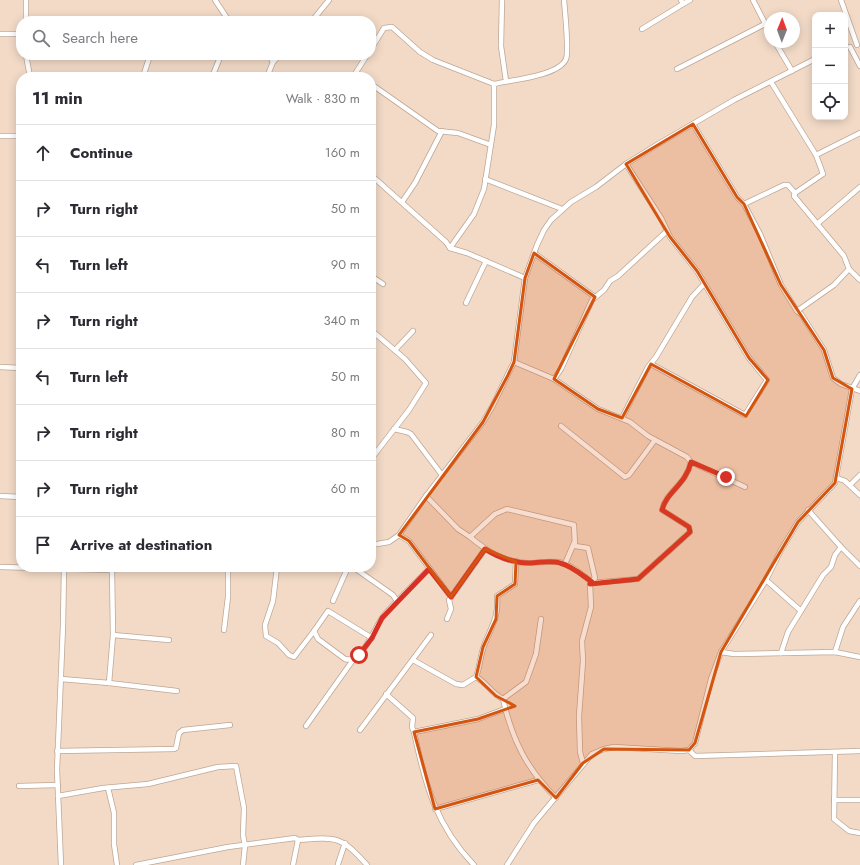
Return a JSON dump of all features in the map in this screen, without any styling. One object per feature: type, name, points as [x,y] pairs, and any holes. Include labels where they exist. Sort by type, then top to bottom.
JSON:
[{"type":"street","points":[[26,0],[26,16]]},
{"type":"street","points":[[215,0],[226,16]]},
{"type":"street","points":[[316,16],[329,0]]},
{"type":"street","points":[[502,0],[501,46],[506,81]]},
{"type":"street","points":[[376,41],[384,28],[392,27],[420,52],[433,60],[494,84],[545,74],[560,67],[567,58],[564,0]]},
{"type":"street","points":[[642,29],[682,2],[690,0]]},
{"type":"street","points":[[753,0],[764,22]]},
{"type":"street","points":[[841,0],[859,45],[850,47],[860,66]]},
{"type":"street","points":[[677,69],[764,25]]},
{"type":"street","points":[[0,34],[16,34]]},
{"type":"street","points":[[778,48],[792,71]]},
{"type":"street","points":[[27,60],[29,72]]},
{"type":"street","points":[[145,72],[148,60]]},
{"type":"street","points":[[214,72],[219,60]]},
{"type":"street","points":[[356,72],[364,60]]},
{"type":"street","points":[[376,544],[389,542],[399,535],[426,496],[483,422],[514,362],[525,278],[534,252],[544,230],[562,209],[626,164],[693,124],[734,100],[812,61]]},
{"type":"street","points":[[268,72],[273,62]]},
{"type":"street","points":[[771,82],[816,156],[823,174],[794,193]]},
{"type":"street","points":[[450,248],[474,214],[484,189],[485,179],[488,174],[494,125],[494,84]]},
{"type":"street","points":[[376,88],[438,131],[458,133],[491,145]]},
{"type":"street","points":[[693,124],[737,197],[744,204],[760,234],[781,285],[824,350],[833,378],[841,384],[860,391]]},
{"type":"street","points":[[402,202],[415,183],[442,132]]},
{"type":"street","points":[[816,156],[860,133]]},
{"type":"street","points":[[0,136],[16,136]]},
{"type":"street","points":[[626,164],[661,218],[667,231],[697,271],[749,358],[767,379],[746,415],[744,415],[651,364]]},
{"type":"street","points":[[376,179],[446,242],[450,248],[467,253],[525,278]]},
{"type":"street","points":[[485,179],[562,209]]},
{"type":"street","points":[[744,204],[784,185],[788,185],[794,193],[795,198],[844,256],[849,269],[860,280]]},
{"type":"street","points":[[817,224],[860,187]]},
{"type":"street","points":[[554,379],[560,369],[575,334],[595,297],[604,290],[610,281],[618,276],[667,231]]},
{"type":"street","points":[[534,252],[595,297]]},
{"type":"street","points":[[466,302],[486,261]]},
{"type":"street","points":[[797,311],[834,285],[849,269]]},
{"type":"street","points":[[376,279],[384,284]]},
{"type":"street","points":[[622,418],[639,381],[692,297],[704,284]]},
{"type":"street","points":[[395,350],[413,332]]},
{"type":"street","points":[[376,334],[395,350],[426,383],[409,410],[376,452]]},
{"type":"street","points":[[514,362],[554,379],[598,409],[622,418],[655,440],[687,457],[691,462],[745,487]]},
{"type":"street","points":[[0,367],[16,368]]},
{"type":"street","points":[[689,750],[695,743],[711,678],[721,652],[766,580],[781,550],[798,522],[832,487],[836,478],[852,389],[860,375]]},
{"type":"street","points":[[561,426],[625,477],[629,475],[655,440]]},
{"type":"street","points":[[394,429],[411,434],[442,475]]},
{"type":"street","points":[[426,496],[458,529],[470,536],[494,555],[527,563],[558,562],[565,564],[591,583],[638,579],[690,532],[689,527],[662,510],[666,500],[689,473],[691,462]]},
{"type":"street","points":[[850,484],[860,475]]},
{"type":"street","points":[[836,478],[850,484],[860,495]]},
{"type":"street","points":[[0,496],[16,497]]},
{"type":"street","points":[[470,536],[495,514],[511,509],[525,514],[574,525],[574,543],[565,564]]},
{"type":"street","points":[[808,510],[840,547],[860,566]]},
{"type":"street","points":[[399,535],[409,541],[451,597]]},
{"type":"street","points":[[574,543],[575,546],[588,548],[595,578],[591,583],[591,607],[582,641],[583,661],[579,716],[580,752],[583,763]]},
{"type":"street","points":[[781,653],[788,632],[823,575],[831,567],[835,555],[840,547]]},
{"type":"street","points":[[447,619],[451,609],[449,600],[485,549]]},
{"type":"street","points":[[413,660],[456,684],[463,685],[476,677],[484,647],[496,619],[498,606],[497,596],[515,584],[516,561]]},
{"type":"street","points":[[0,567],[16,568]]},
{"type":"street","points":[[306,726],[353,660],[372,638],[382,618],[429,569]]},
{"type":"street","points":[[61,865],[57,751],[61,679],[64,572]]},
{"type":"street","points":[[109,683],[113,636],[112,572]]},
{"type":"street","points":[[224,630],[228,597],[228,572]]},
{"type":"street","points":[[276,572],[273,601],[265,625],[266,636],[278,643],[289,656],[294,656],[328,611],[372,638]]},
{"type":"street","points":[[333,601],[346,572]]},
{"type":"street","points":[[360,572],[393,596],[397,601]]},
{"type":"street","points":[[766,580],[801,611]]},
{"type":"street","points":[[834,652],[844,627],[860,601]]},
{"type":"street","points":[[503,700],[526,682],[536,654],[541,619]]},
{"type":"street","points":[[314,631],[318,639],[345,659],[353,660]]},
{"type":"street","points":[[360,730],[431,635]]},
{"type":"street","points":[[113,636],[169,640]]},
{"type":"street","points":[[721,652],[734,654],[834,652],[860,657]]},
{"type":"street","points":[[476,677],[484,681],[496,696],[503,700],[521,751],[538,780],[556,798]]},
{"type":"street","points":[[61,679],[177,691]]},
{"type":"street","points":[[386,694],[413,718],[412,727],[419,756],[435,809],[450,836],[474,865]]},
{"type":"street","points":[[414,732],[478,719],[505,709]]},
{"type":"street","points":[[57,751],[174,749],[176,748],[179,732],[183,730],[230,725]]},
{"type":"street","points":[[507,865],[534,822],[556,798],[583,763],[592,754],[604,749],[614,747],[650,750],[689,750],[695,756],[860,752]]},
{"type":"street","points":[[835,752],[835,822],[852,833],[860,833]]},
{"type":"street","points":[[58,796],[80,791],[148,784],[218,767],[236,766],[244,808],[243,835],[245,846],[243,865]]},
{"type":"street","points":[[435,809],[538,780]]},
{"type":"street","points":[[19,786],[58,785]]},
{"type":"street","points":[[108,788],[114,813],[114,844],[118,865]]},
{"type":"street","points":[[834,800],[860,800]]},
{"type":"street","points":[[136,865],[211,850],[295,838],[298,840],[331,838],[345,843],[367,865]]},
{"type":"street","points":[[293,865],[298,840]]},
{"type":"street","points":[[338,864],[345,843]]},
{"type":"highlighted area","points":[[693,124],[737,197],[744,204],[781,285],[824,350],[833,378],[852,389],[835,483],[798,522],[721,652],[695,743],[689,750],[681,751],[604,749],[583,763],[556,798],[538,780],[435,809],[414,732],[478,719],[515,706],[496,696],[476,677],[483,647],[496,619],[497,596],[515,584],[516,562],[485,549],[451,597],[409,541],[399,535],[483,422],[514,362],[525,278],[534,253],[595,297],[554,379],[598,409],[622,418],[651,364],[746,416],[768,380],[749,358],[697,271],[670,237],[626,164]]},
{"type":"route","points":[[359,655],[372,638],[382,618],[429,569],[451,597],[485,549],[494,555],[510,560],[527,563],[558,562],[565,564],[592,582],[590,584],[638,579],[690,532],[689,527],[664,513],[662,510],[666,500],[689,473],[691,462],[726,477]]}]
